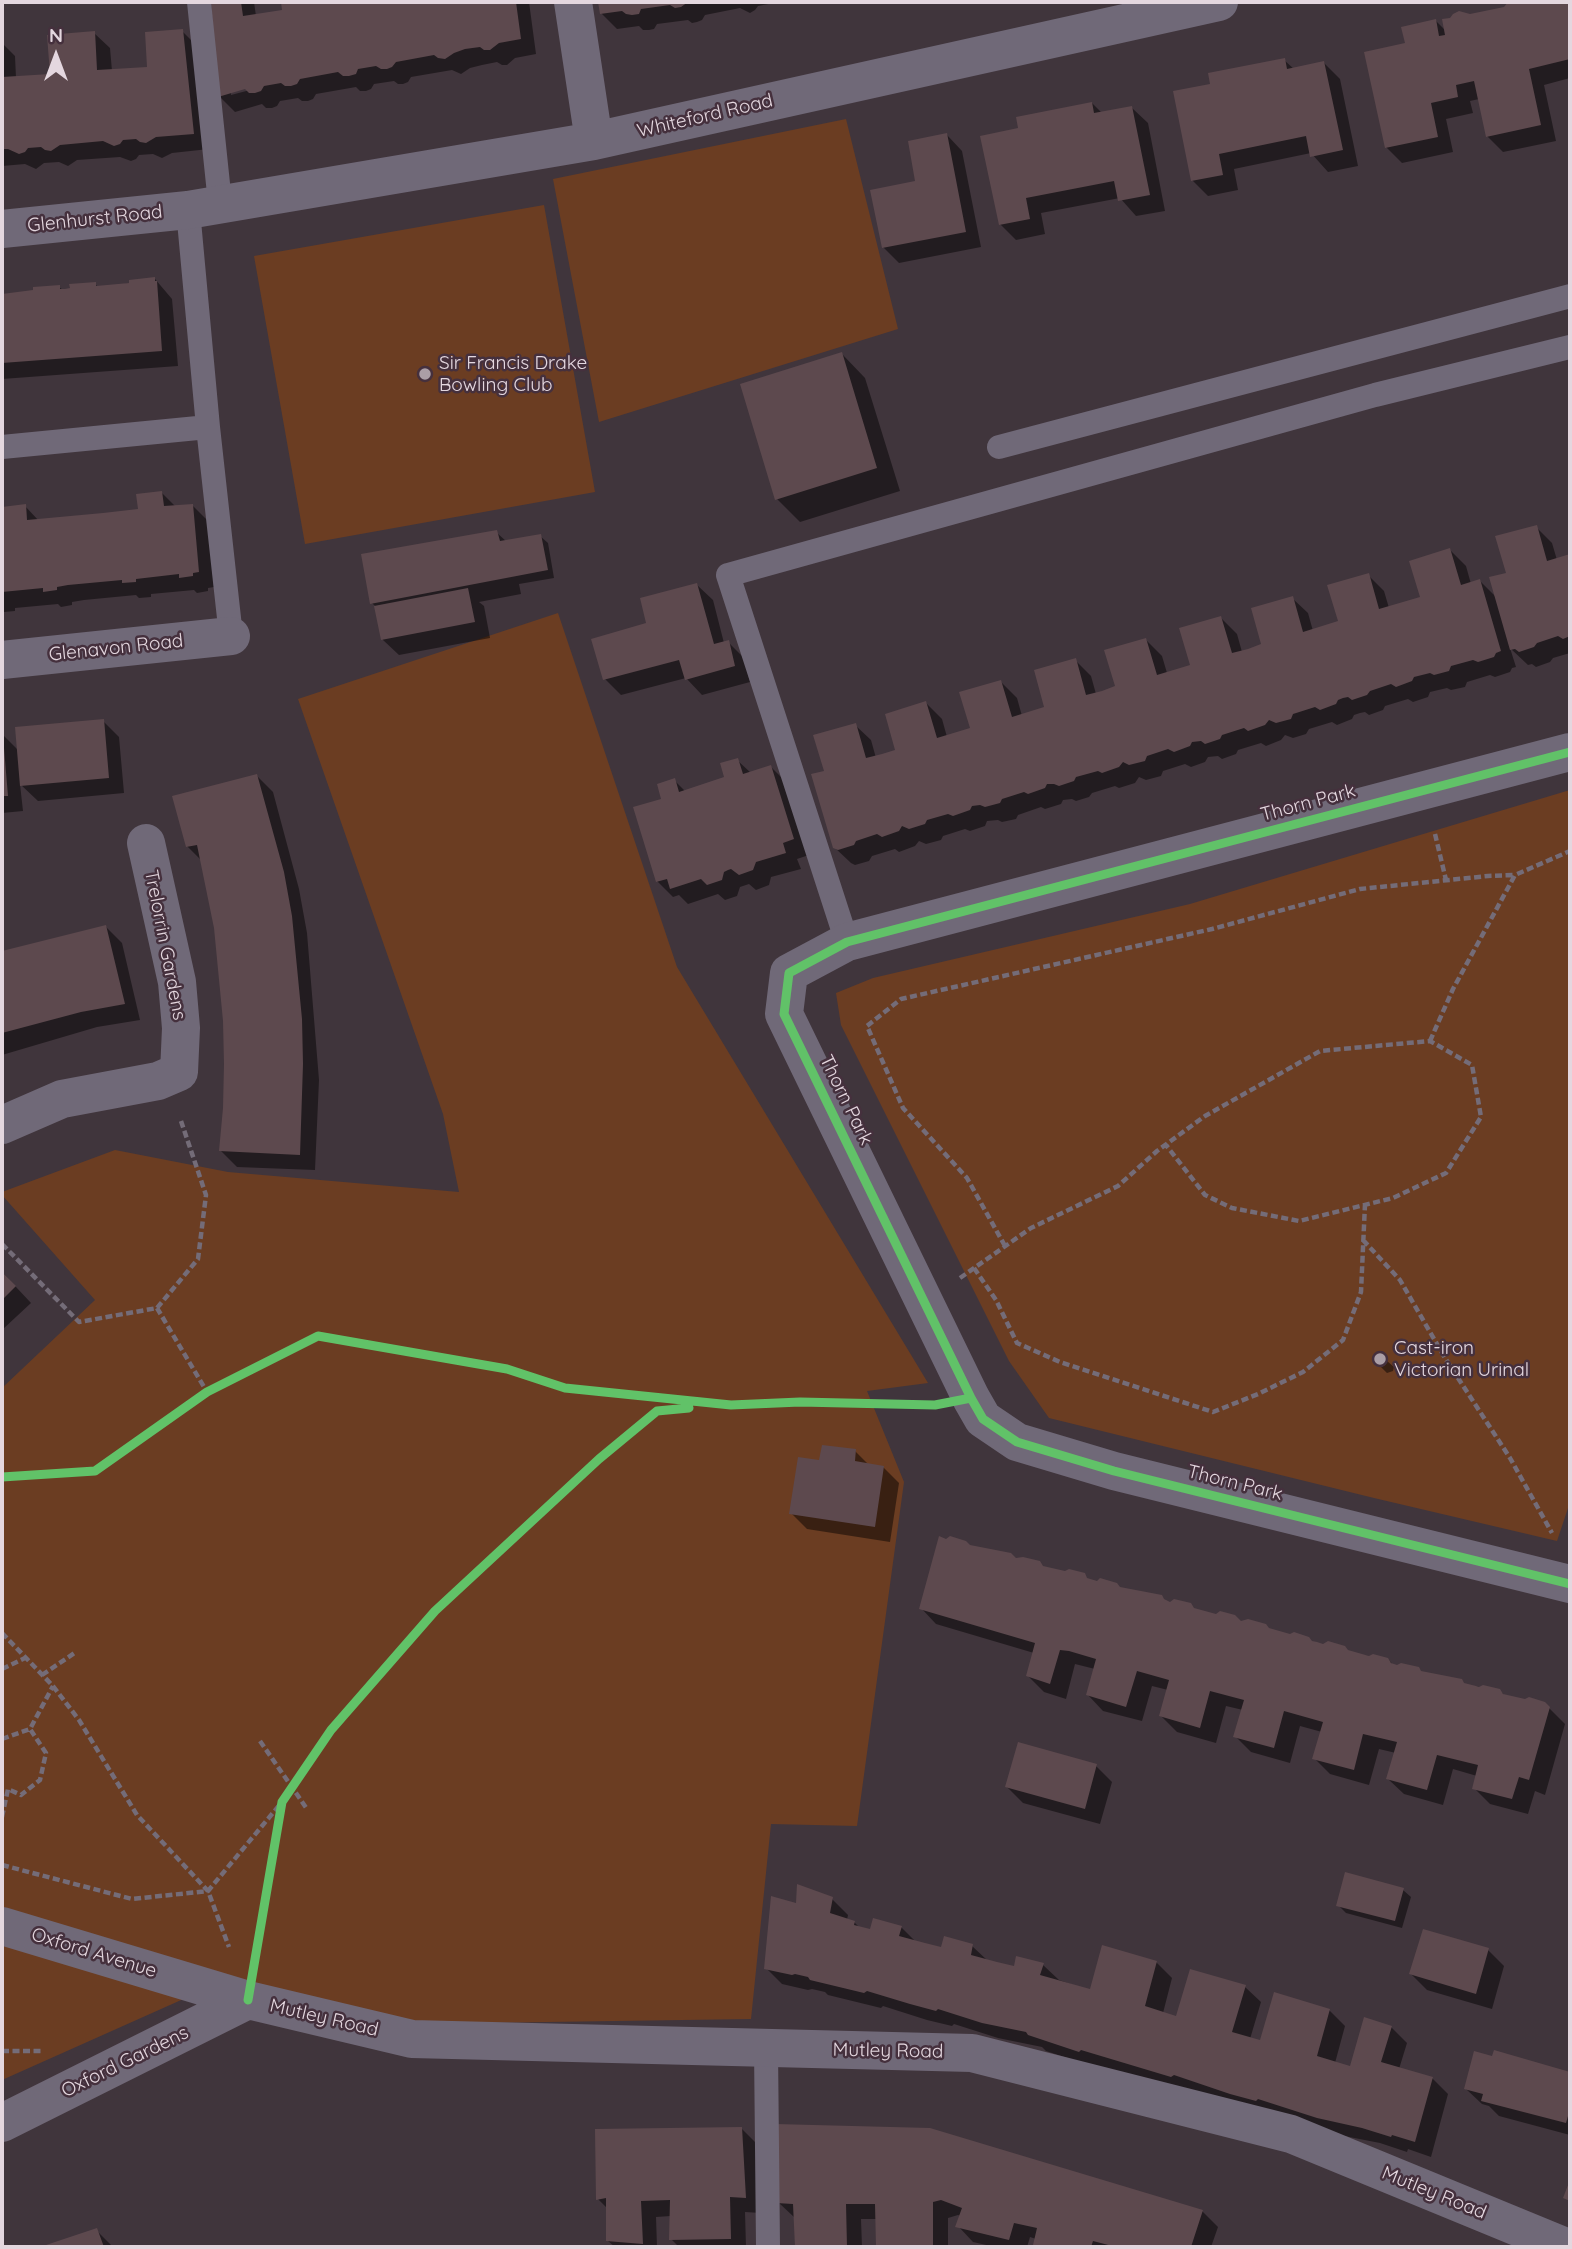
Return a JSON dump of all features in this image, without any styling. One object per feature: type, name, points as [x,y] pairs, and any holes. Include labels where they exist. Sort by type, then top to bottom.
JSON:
[{"type":"street","points":[[573,2],[594,141]]},
{"type":"street","name":"Whiteford Road","points":[[204,207],[594,141],[1219,2]]},
{"type":"street","name":"Glenhurst Road","points":[[2,229],[204,207]]},
{"type":"street","name":"Glenavon Road","points":[[2,660],[231,636]]},
{"type":"street","name":"Thorn Park","points":[[1570,752],[847,942],[789,973],[784,1014],[983,1419],[1017,1442],[1114,1471],[1570,1584]]},
{"type":"street","name":"Trelorrin Gardens","points":[[146,843],[177,982],[181,1028],[179,1072],[167,1077]]},
{"type":"street","points":[[2,1125],[62,1099],[167,1077]]},
{"type":"street","name":"Oxford Avenue","points":[[2,1926],[186,1981]]},
{"type":"street","name":"Mutley Road","points":[[186,1981],[248,2000],[412,2039],[972,2053],[1291,2134],[1566,2247]]},
{"type":"street","name":"Oxford Gardens","points":[[2,2123],[248,2000]]},
{"type":"lane","points":[[200,2],[208,427],[231,636]]},
{"type":"lane","points":[[999,447],[1570,296]]},
{"type":"lane","points":[[847,942],[728,575],[1375,395],[1570,347]]},
{"type":"lane","points":[[2,447],[208,427]]},
{"type":"lane","points":[[766,2048],[768,2247]]},
{"type":"path","points":[[1005,1246],[967,1178],[903,1108],[867,1026],[901,999],[1212,929],[1360,889],[1515,875],[1570,850]]},
{"type":"path","points":[[1430,1041],[1453,989],[1515,875]]},
{"type":"path","points":[[925,1303],[1031,1228],[1118,1186],[1166,1145],[1205,1116],[1320,1051],[1430,1041],[1472,1065],[1481,1117],[1446,1173],[1393,1198],[1299,1222],[1232,1208],[1205,1195],[1166,1145]]},
{"type":"path","points":[[2,1244],[79,1322],[157,1308],[198,1259],[206,1195],[167,1077]]},
{"type":"path","points":[[974,1268],[996,1300],[1017,1343],[1060,1362],[1213,1412],[1303,1372],[1343,1340],[1361,1292],[1365,1204]]},
{"type":"path","points":[[1363,1240],[1400,1280],[1445,1358],[1510,1458],[1556,1541]]},
{"type":"path","points":[[157,1308],[207,1392]]},
{"type":"path","points":[[196,1400],[219,1386]]},
{"type":"path","points":[[2,1633],[53,1686],[79,1720],[137,1815],[208,1891],[248,2000]]},
{"type":"path","points":[[42,1675],[76,1652]]},
{"type":"path","points":[[2,1669],[25,1658]]},
{"type":"path","points":[[2,1739],[30,1729],[53,1686]]},
{"type":"path","points":[[2,1785],[22,1795],[40,1780],[46,1753],[30,1729]]},
{"type":"path","points":[[260,1741],[307,1809]]},
{"type":"path","points":[[2,1865],[132,1899],[208,1891],[282,1802],[299,1776]]},
{"type":"path","points":[[2,1816],[8,1789]]},
{"type":"path","points":[[277,1828],[282,1802]]},
{"type":"shaded area","points":[[846,119],[898,329],[599,422],[553,179]]},
{"type":"shaded area","name":"Sir Francis Drake Bowling Club","points":[[544,205],[595,492],[305,544],[254,256]]},
{"type":"shaded area","points":[[558,613],[677,967],[928,1383],[867,1391],[904,1482],[857,1826],[771,1824],[751,2019],[410,2024],[226,1980],[2,2080],[2,1388],[95,1300],[2,1192],[115,1150],[228,1172],[459,1192],[443,1114],[298,699]]},
{"type":"shaded area","points":[[1570,790],[1570,1502],[1557,1541],[1049,1418],[1009,1361],[841,1025],[836,993],[873,978],[1190,904]]},
{"type":"building","points":[[211,2],[241,2],[243,16],[282,10],[281,2],[516,2],[521,39],[499,43],[490,50],[480,47],[465,49],[445,59],[434,55],[396,62],[387,69],[376,66],[358,69],[356,74],[349,76],[338,72],[300,79],[297,84],[291,86],[281,83],[264,86],[261,91],[255,93],[249,93],[245,89],[218,97]]},
{"type":"building","points":[[598,2],[688,2],[675,8],[670,5],[641,9],[639,14],[632,15],[622,11],[600,14]]},
{"type":"building","points":[[1508,2],[1570,2],[1570,59],[1529,69],[1541,125],[1486,137],[1474,81],[1456,85],[1458,97],[1431,103],[1438,137],[1385,148],[1364,52],[1405,43],[1401,27],[1436,19],[1439,36],[1445,35],[1442,19],[1450,18],[1459,11],[1470,14],[1504,7]]},
{"type":"building","points":[[183,29],[194,134],[156,137],[146,143],[136,139],[123,140],[114,146],[103,141],[60,145],[51,151],[41,147],[28,148],[19,154],[2,149],[2,77],[50,74],[47,35],[95,31],[97,70],[147,67],[145,32]]},
{"type":"building","points":[[1285,58],[1287,69],[1324,61],[1343,150],[1310,157],[1306,136],[1219,154],[1223,175],[1191,181],[1173,91],[1210,84],[1208,73]]},
{"type":"building","points":[[1092,102],[1094,113],[1132,106],[1150,195],[1118,201],[1114,181],[1026,198],[1030,219],[999,225],[980,136],[1018,128],[1016,117]]},
{"type":"building","points":[[947,133],[966,232],[882,248],[870,190],[915,181],[908,141]]},
{"type":"building","points":[[155,277],[162,351],[2,363],[2,294],[33,290],[33,287],[60,285],[60,289],[65,289],[70,288],[69,284],[96,282],[96,286]]},
{"type":"building","points":[[842,352],[877,468],[775,500],[740,384]]},
{"type":"building","points":[[162,491],[164,506],[193,504],[199,572],[193,573],[193,576],[179,578],[179,574],[136,579],[136,582],[122,583],[122,580],[68,585],[43,592],[43,588],[2,592],[2,507],[26,504],[27,520],[103,513],[138,509],[136,494]]},
{"type":"building","points":[[1537,525],[1547,561],[1570,554],[1570,636],[1563,639],[1558,636],[1519,652],[1510,650],[1489,577],[1506,573],[1495,536]]},
{"type":"building","points":[[497,530],[500,541],[541,534],[548,570],[370,604],[361,554]]},
{"type":"building","points":[[1450,548],[1461,585],[1480,579],[1501,651],[1494,657],[1451,666],[1449,671],[1434,675],[1430,673],[1414,677],[1412,681],[1396,687],[1391,684],[1352,700],[1343,698],[1320,710],[1315,707],[1293,714],[1291,719],[1276,723],[1269,720],[1265,725],[1248,731],[1244,728],[1205,744],[1201,741],[1192,742],[1190,746],[1174,752],[1168,749],[1147,756],[1145,761],[1129,765],[1123,762],[1119,767],[1076,777],[1074,781],[1059,786],[1047,784],[1045,788],[1028,794],[1024,792],[1002,799],[1000,803],[985,807],[972,806],[970,810],[953,816],[948,814],[927,820],[925,824],[909,829],[902,826],[899,831],[882,837],[877,834],[856,841],[854,845],[838,850],[833,848],[811,774],[824,771],[813,735],[856,723],[866,758],[882,754],[895,750],[885,714],[926,701],[937,738],[970,728],[959,692],[1001,680],[1012,717],[1044,707],[1034,670],[1076,658],[1086,695],[1102,691],[1115,686],[1104,650],[1146,638],[1157,675],[1190,665],[1179,628],[1221,616],[1232,653],[1248,649],[1261,644],[1251,608],[1293,596],[1303,632],[1338,621],[1327,585],[1369,573],[1379,609],[1420,597],[1409,561]]},
{"type":"building","points":[[697,583],[714,644],[729,640],[735,666],[685,680],[679,660],[603,680],[591,639],[646,623],[640,598]]},
{"type":"building","points":[[468,588],[475,622],[381,640],[374,606]]},
{"type":"building","points":[[104,719],[109,778],[20,786],[15,727]]},
{"type":"building","points":[[4,748],[8,796],[2,796]]},
{"type":"building","points":[[738,758],[743,774],[771,765],[794,839],[783,843],[786,853],[756,862],[753,870],[739,875],[731,869],[728,870],[724,872],[722,880],[707,885],[701,879],[670,889],[667,879],[656,882],[633,807],[661,799],[657,784],[675,778],[679,792],[724,777],[720,763]]},
{"type":"building","points":[[257,774],[284,872],[292,916],[302,1019],[300,1155],[219,1151],[224,1064],[223,1021],[214,928],[197,845],[186,847],[172,796]]},
{"type":"building","points":[[106,925],[125,1004],[81,1012],[2,1033],[2,951]]},
{"type":"building","points":[[2,1272],[16,1286],[2,1300]]},
{"type":"building","name":"Cast-iron Victorian Urinal","points":[[1380,1353],[1385,1355],[1385,1365],[1380,1367],[1375,1365],[1373,1360],[1375,1355]]},
{"type":"building","points":[[822,1445],[856,1449],[855,1461],[884,1466],[875,1527],[789,1514],[798,1457],[819,1460]]},
{"type":"building","points":[[939,1536],[946,1539],[950,1536],[970,1545],[1011,1553],[1016,1558],[1040,1561],[1043,1566],[1085,1573],[1087,1578],[1097,1581],[1100,1578],[1117,1583],[1120,1587],[1162,1595],[1170,1602],[1174,1599],[1216,1614],[1220,1611],[1235,1615],[1241,1621],[1248,1619],[1266,1624],[1269,1628],[1290,1634],[1294,1632],[1323,1644],[1328,1641],[1369,1656],[1373,1654],[1388,1658],[1391,1663],[1397,1665],[1401,1663],[1419,1667],[1421,1671],[1462,1679],[1464,1683],[1500,1689],[1503,1694],[1545,1702],[1550,1707],[1529,1780],[1519,1777],[1512,1799],[1472,1789],[1478,1765],[1437,1755],[1427,1790],[1386,1779],[1397,1742],[1363,1734],[1354,1770],[1312,1759],[1323,1722],[1284,1711],[1274,1748],[1233,1737],[1244,1700],[1210,1691],[1200,1728],[1159,1716],[1169,1680],[1137,1671],[1126,1707],[1086,1695],[1096,1659],[1069,1651],[1060,1650],[1050,1684],[1026,1676],[1035,1643],[919,1609]]},
{"type":"building","points":[[1018,1742],[1097,1764],[1085,1809],[1005,1787]]},
{"type":"building","points":[[1345,1872],[1404,1888],[1395,1921],[1336,1906]]},
{"type":"building","points":[[797,1884],[833,1897],[830,1913],[855,1921],[854,1925],[870,1929],[873,1918],[902,1926],[899,1936],[925,1943],[941,1947],[944,1936],[973,1944],[971,1955],[997,1962],[1014,1966],[1016,1956],[1044,1963],[1040,1975],[1090,1989],[1102,1945],[1157,1961],[1145,2006],[1176,2016],[1190,1969],[1246,1985],[1232,2032],[1260,2040],[1274,1992],[1330,2009],[1317,2056],[1350,2066],[1364,2017],[1392,2026],[1381,2062],[1433,2077],[1415,2142],[1317,2118],[1081,2050],[1079,2052],[1028,2035],[1026,2032],[982,2023],[867,1991],[864,1993],[810,1980],[808,1977],[764,1969],[771,1896],[796,1903]]},
{"type":"building","points":[[1423,1929],[1489,1948],[1476,1994],[1409,1974]]},
{"type":"building","points":[[1494,2050],[1570,2072],[1570,2109],[1566,2123],[1481,2101],[1483,2094],[1464,2089],[1474,2051],[1492,2056]]},
{"type":"building","points":[[775,2124],[930,2128],[1203,2210],[1191,2247],[1116,2247],[1093,2241],[1091,2247],[1039,2247],[1033,2245],[1037,2228],[1014,2223],[1009,2240],[955,2227],[962,2208],[941,2200],[933,2202],[933,2247],[876,2247],[875,2204],[846,2204],[847,2247],[795,2247],[793,2204],[776,2203]]},
{"type":"building","points":[[742,2127],[746,2198],[730,2197],[731,2239],[669,2240],[670,2200],[641,2201],[643,2244],[606,2241],[606,2198],[596,2200],[595,2129]]},
{"type":"building","points":[[1570,2180],[1570,2201],[1563,2198]]},
{"type":"building","points":[[97,2228],[104,2247],[40,2247]]},
{"type":"cycle path","points":[[1570,752],[847,942],[789,973],[784,1014],[983,1419],[1017,1442],[1114,1471],[1570,1584]]},
{"type":"cycle path","points":[[2,1477],[95,1471],[207,1392],[318,1336],[507,1369],[565,1388],[731,1405],[800,1402],[935,1405],[971,1398]]},
{"type":"cycle path","points":[[248,2000],[282,1802],[331,1730],[435,1611],[599,1459],[657,1411],[689,1408]]},
{"type":"place","name":"Sir Francis Drake Bowling Club","points":[[425,374]]},
{"type":"place","name":"Cast-iron Victorian Urinal","points":[[1380,1359]]}]
